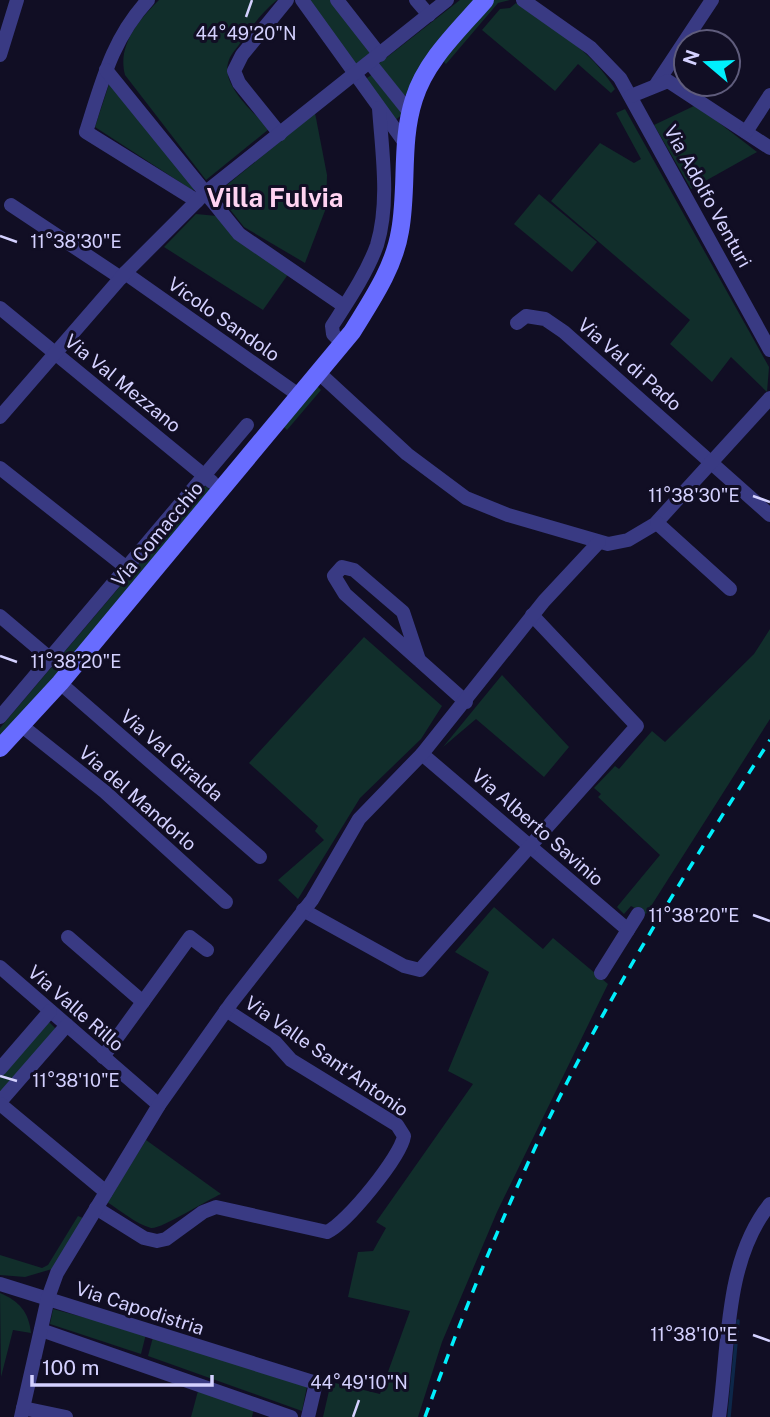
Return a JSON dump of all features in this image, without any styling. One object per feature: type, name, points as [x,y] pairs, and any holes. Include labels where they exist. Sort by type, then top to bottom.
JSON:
[{"type":"main road","name":"Via Comacchio","points":[[0,748],[60,682],[300,396],[343,344],[368,306],[394,254],[402,219],[405,143],[410,113],[419,85],[435,59],[485,0]]},
{"type":"street","points":[[0,55],[17,0]]},
{"type":"street","points":[[148,0],[120,34],[86,132],[202,196]]},
{"type":"street","points":[[280,134],[239,83],[234,71],[242,55],[287,0]]},
{"type":"street","points":[[302,0],[405,143]]},
{"type":"street","points":[[337,0],[410,113]]},
{"type":"street","points":[[416,0],[429,15]]},
{"type":"street","points":[[0,416],[123,276],[202,196],[447,0]]},
{"type":"street","points":[[523,0],[600,54],[629,92],[668,81],[770,148]]},
{"type":"street","points":[[657,83],[712,0]]},
{"type":"street","points":[[106,69],[202,196],[239,234],[344,306]]},
{"type":"street","name":"Via Adolfo Venturi","points":[[629,92],[770,350]]},
{"type":"street","points":[[746,132],[770,95]]},
{"type":"street","points":[[343,344],[332,332],[373,255],[380,231],[383,181],[379,108]]},
{"type":"street","name":"Vicolo Sandolo","points":[[11,205],[123,276],[300,396]]},
{"type":"street","name":"Via Val Mezzano","points":[[0,308],[221,489]]},
{"type":"street","name":"Via Val di Pado","points":[[517,323],[530,315],[553,325],[712,461]]},
{"type":"street","name":"Via Adolfo Venturi","points":[[755,322],[770,332]]},
{"type":"street","points":[[319,373],[416,461],[466,498],[508,515],[598,542],[622,542],[657,523],[770,398]]},
{"type":"street","name":"Via Comacchio","points":[[0,718],[52,660],[247,425]]},
{"type":"street","points":[[712,461],[770,515]]},
{"type":"street","points":[[0,468],[128,569]]},
{"type":"street","points":[[657,523],[730,589]]},
{"type":"street","points":[[66,1417],[22,1412],[48,1298],[57,1273],[96,1208],[159,1105],[226,1010],[303,910],[364,812],[422,754],[466,702],[532,615],[598,542]]},
{"type":"street","points":[[419,660],[403,612],[354,570],[342,567],[337,570],[334,582],[359,607],[466,702]]},
{"type":"street","points":[[359,607],[376,589]]},
{"type":"street","points":[[303,910],[410,969],[420,970],[637,726],[532,615]]},
{"type":"street","points":[[0,616],[52,660]]},
{"type":"street","name":"Via Val Giralda","points":[[60,682],[260,857]]},
{"type":"street","name":"Via del Mandorlo","points":[[22,726],[105,792],[226,902]]},
{"type":"street","name":"Via Alberto Savinio","points":[[422,754],[628,930]]},
{"type":"street","points":[[601,973],[638,914]]},
{"type":"street","points":[[68,937],[143,1002]]},
{"type":"street","points":[[103,1057],[190,937],[207,950]]},
{"type":"street","name":"Via Valle Rillo","points":[[0,967],[159,1105]]},
{"type":"street","name":"Via Valle Sant'Antonio","points":[[96,1208],[153,1241],[166,1239],[203,1212],[216,1208],[327,1232],[339,1224],[371,1187],[400,1147],[403,1133],[397,1125],[291,1060],[275,1042],[226,1010]]},
{"type":"street","points":[[0,1069],[50,1011]]},
{"type":"street","points":[[67,1025],[0,1103],[106,1192]]},
{"type":"street","points":[[719,1417],[739,1271],[755,1226],[770,1204]]},
{"type":"street","name":"Via Capodistria","points":[[0,1284],[316,1383],[308,1417]]},
{"type":"street","points":[[41,1330],[290,1417]]},
{"type":"green space","points":[[159,0],[277,0],[233,53],[227,69],[229,79],[240,98],[269,129],[206,180],[125,75],[123,64],[127,43],[137,25]]},
{"type":"green space","points":[[306,0],[332,0],[373,50],[354,66]]},
{"type":"green space","points":[[460,0],[477,0],[422,63],[406,95],[401,95],[377,65]]},
{"type":"green space","points":[[493,0],[510,0],[498,3],[446,64],[442,60]]},
{"type":"green space","points":[[516,3],[583,51],[615,89],[611,93],[578,64],[555,91],[482,30],[500,9],[510,8]]},
{"type":"green space","points":[[373,74],[403,114],[394,121],[364,80]]},
{"type":"green space","points":[[110,81],[197,189],[192,190],[95,127]]},
{"type":"green space","points":[[696,105],[757,152],[691,189],[654,125]]},
{"type":"green space","points":[[625,109],[769,367],[767,392],[731,357],[712,382],[670,344],[690,320],[551,201],[600,143],[634,163],[641,159],[616,113]]},
{"type":"green space","points":[[315,113],[327,175],[326,208],[305,263],[244,227],[217,193]]},
{"type":"green space","points":[[539,194],[597,242],[572,272],[514,224]]},
{"type":"green space","points":[[196,214],[217,216],[289,273],[263,310],[164,247]]},
{"type":"green space","points":[[316,385],[321,390],[287,430],[282,425]]},
{"type":"green space","points":[[205,486],[213,492],[0,740],[0,728]]},
{"type":"green space","points":[[770,629],[770,719],[646,914],[631,906],[624,914],[617,907],[660,855],[598,797],[601,794],[594,788],[615,766],[619,769],[652,731],[665,742],[754,654]]},
{"type":"green space","points":[[364,637],[442,706],[421,739],[360,798],[298,899],[278,880],[324,840],[315,831],[318,826],[249,763]]},
{"type":"green space","points":[[502,675],[569,747],[544,777],[476,719],[443,747]]},
{"type":"green space","points":[[494,907],[543,949],[553,938],[608,984],[497,1212],[442,1342],[418,1417],[323,1417],[331,1382],[380,1394],[410,1311],[348,1297],[358,1252],[373,1251],[386,1228],[376,1222],[473,1084],[448,1071],[489,972],[455,952]]},
{"type":"green space","points":[[49,1022],[56,1029],[0,1093],[0,1078]]},
{"type":"green space","points":[[146,1140],[221,1194],[173,1220],[151,1228],[107,1202]]},
{"type":"green space","points":[[78,1216],[83,1218],[52,1269],[25,1277],[0,1275],[0,1255],[42,1268],[48,1265]]},
{"type":"green space","points":[[0,1293],[22,1308],[31,1333],[13,1330],[1,1377]]},
{"type":"green space","points":[[53,1309],[146,1334],[141,1354],[50,1324]]},
{"type":"green space","points":[[153,1337],[307,1386],[302,1411],[148,1356]]},
{"type":"green space","points":[[198,1391],[254,1408],[252,1417],[191,1417]]},
{"type":"waterway","points":[[729,1417],[738,1321]]},
{"type":"railway","points":[[425,1417],[494,1239],[553,1110],[645,942],[770,740]]},
{"type":"district","name":"Villa Fulvia","points":[[275,197]]}]
